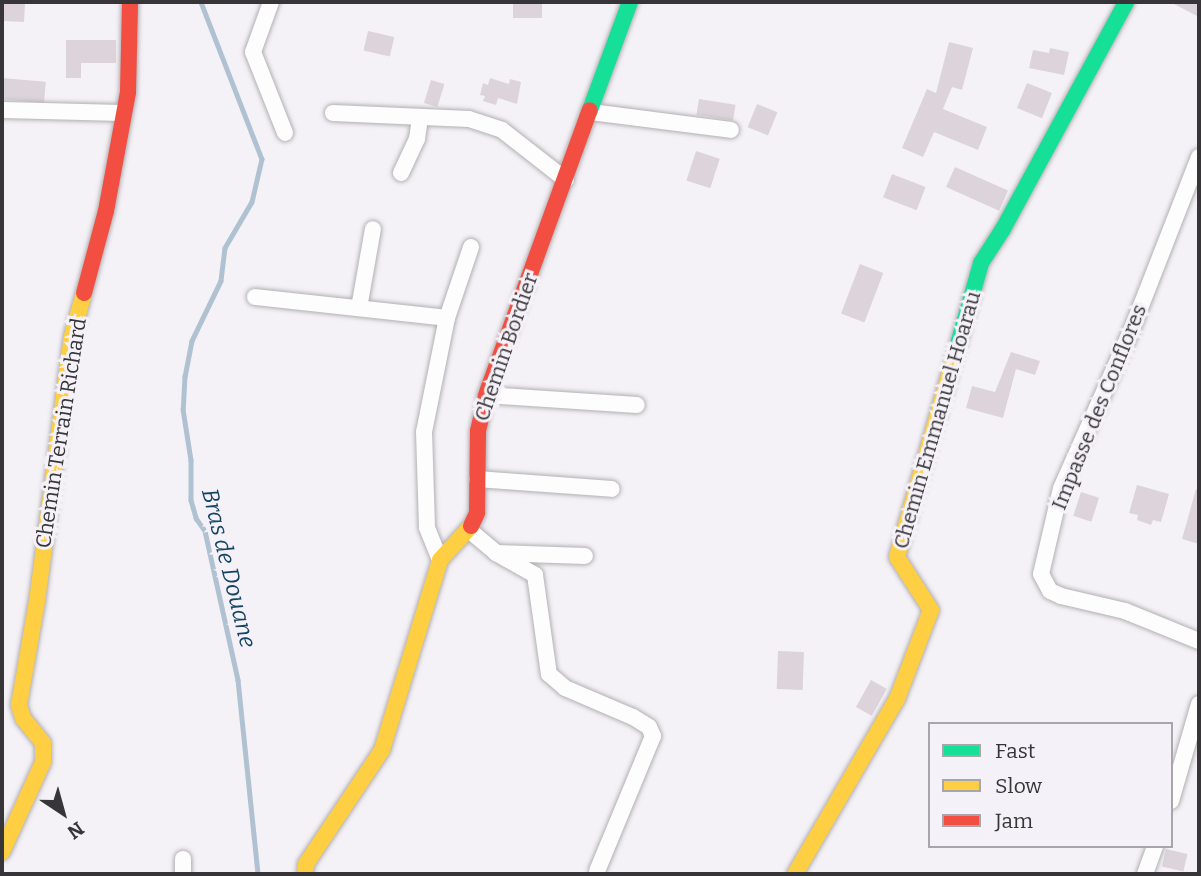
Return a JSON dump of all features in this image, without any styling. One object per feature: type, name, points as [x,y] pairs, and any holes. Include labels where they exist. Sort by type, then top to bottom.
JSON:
[{"type":"street","name":"Chemin Terrain Richard","points":[[2,852],[43,762],[43,743],[23,718],[19,705],[22,678],[37,601],[72,336],[106,211],[124,113],[130,2]]},
{"type":"street","points":[[271,2],[253,52],[285,133]]},
{"type":"street","name":"Chemin Bordier","points":[[469,530],[477,513],[478,430],[486,395],[630,2]]},
{"type":"street","name":"Chemin Emmanuel Hoarau","points":[[795,874],[897,699],[931,610],[897,557],[938,407],[963,334],[981,263],[1003,229],[1126,2]]},
{"type":"street","points":[[2,110],[124,113]]},
{"type":"street","points":[[591,112],[731,130]]},
{"type":"street","points":[[333,113],[469,119],[496,127],[566,180]]},
{"type":"street","points":[[401,173],[417,139],[420,117]]},
{"type":"street","name":"Impasse des Conflores","points":[[1199,157],[1131,331],[1061,488],[1041,574],[1050,591],[1061,596],[1125,611],[1199,640]]},
{"type":"street","points":[[359,308],[373,229]]},
{"type":"street","points":[[440,560],[427,527],[424,432],[447,318],[471,247]]},
{"type":"street","points":[[255,297],[447,318]]},
{"type":"street","points":[[486,395],[637,405]]},
{"type":"street","points":[[477,479],[612,489]]},
{"type":"street","points":[[305,874],[306,864],[382,750],[440,560],[469,530],[496,553],[535,575],[549,674],[565,688],[633,717],[649,727],[653,736],[597,871]]},
{"type":"street","points":[[496,553],[585,555]]},
{"type":"street","points":[[1173,794],[1199,704]]},
{"type":"street","points":[[1145,874],[1154,848]]},
{"type":"building","points":[[513,2],[542,2],[542,18],[513,18]]},
{"type":"building","points":[[1170,2],[1199,2],[1199,17]]},
{"type":"building","points":[[4,3],[25,4],[24,22],[3,21]]},
{"type":"building","points":[[368,31],[394,37],[390,57],[364,50]]},
{"type":"building","points":[[66,40],[116,40],[116,63],[81,63],[81,78],[66,78]]},
{"type":"building","points":[[949,42],[973,48],[962,90],[952,87],[943,109],[987,127],[978,150],[934,132],[923,157],[902,148],[927,89],[936,93]]},
{"type":"building","points":[[1050,48],[1069,52],[1064,75],[1029,68],[1033,50],[1049,53]]},
{"type":"building","points":[[2,78],[46,82],[44,103],[2,99]]},
{"type":"building","points":[[490,78],[509,84],[510,79],[521,82],[517,104],[498,98],[496,105],[483,101],[485,96],[480,95],[483,83],[488,85]]},
{"type":"building","points":[[431,80],[444,84],[437,107],[424,103]]},
{"type":"building","points":[[1027,83],[1052,93],[1042,118],[1017,108]]},
{"type":"building","points":[[699,99],[736,105],[733,121],[696,115]]},
{"type":"building","points":[[757,104],[777,112],[768,135],[748,127]]},
{"type":"building","points":[[696,151],[720,159],[710,188],[686,180]]},
{"type":"building","points":[[955,167],[1008,191],[999,211],[946,187]]},
{"type":"building","points":[[892,174],[926,187],[917,210],[883,197]]},
{"type":"building","points":[[860,264],[883,273],[864,322],[841,313]]},
{"type":"building","points":[[1011,352],[1040,361],[1035,375],[1016,369],[1003,418],[966,408],[972,386],[995,392]]},
{"type":"building","points":[[1137,485],[1169,494],[1161,522],[1153,520],[1151,525],[1137,520],[1138,515],[1129,513]]},
{"type":"building","points":[[1196,489],[1199,490],[1199,544],[1182,539]]},
{"type":"building","points":[[1081,492],[1099,498],[1091,522],[1073,516]]},
{"type":"building","points":[[778,651],[804,652],[803,690],[777,689]]},
{"type":"building","points":[[871,680],[887,689],[872,716],[856,707]]},
{"type":"building","points":[[1166,849],[1187,854],[1183,871],[1162,867]]},
{"type":"waterway","name":"Bras de Douane","points":[[201,2],[262,159],[252,202],[225,248],[221,281],[192,341],[185,376],[183,409],[191,460],[191,500],[196,518],[205,531],[238,680],[258,874]]},
{"type":"traffic: fast","points":[[590,110],[630,2]]},
{"type":"traffic: fast","points":[[955,355],[981,263],[1003,229],[1126,2]]},
{"type":"traffic: slow","points":[[2,852],[43,762],[43,743],[23,718],[19,705],[37,601],[72,336],[84,293]]},
{"type":"traffic: slow","points":[[795,874],[897,699],[931,610],[897,557],[955,355]]},
{"type":"traffic: slow","points":[[305,874],[306,864],[382,750],[440,560],[471,526]]},
{"type":"traffic: jam","points":[[84,293],[106,211],[128,92],[130,2]]},
{"type":"traffic: jam","points":[[471,526],[477,513],[478,431],[486,395],[590,110]]}]
